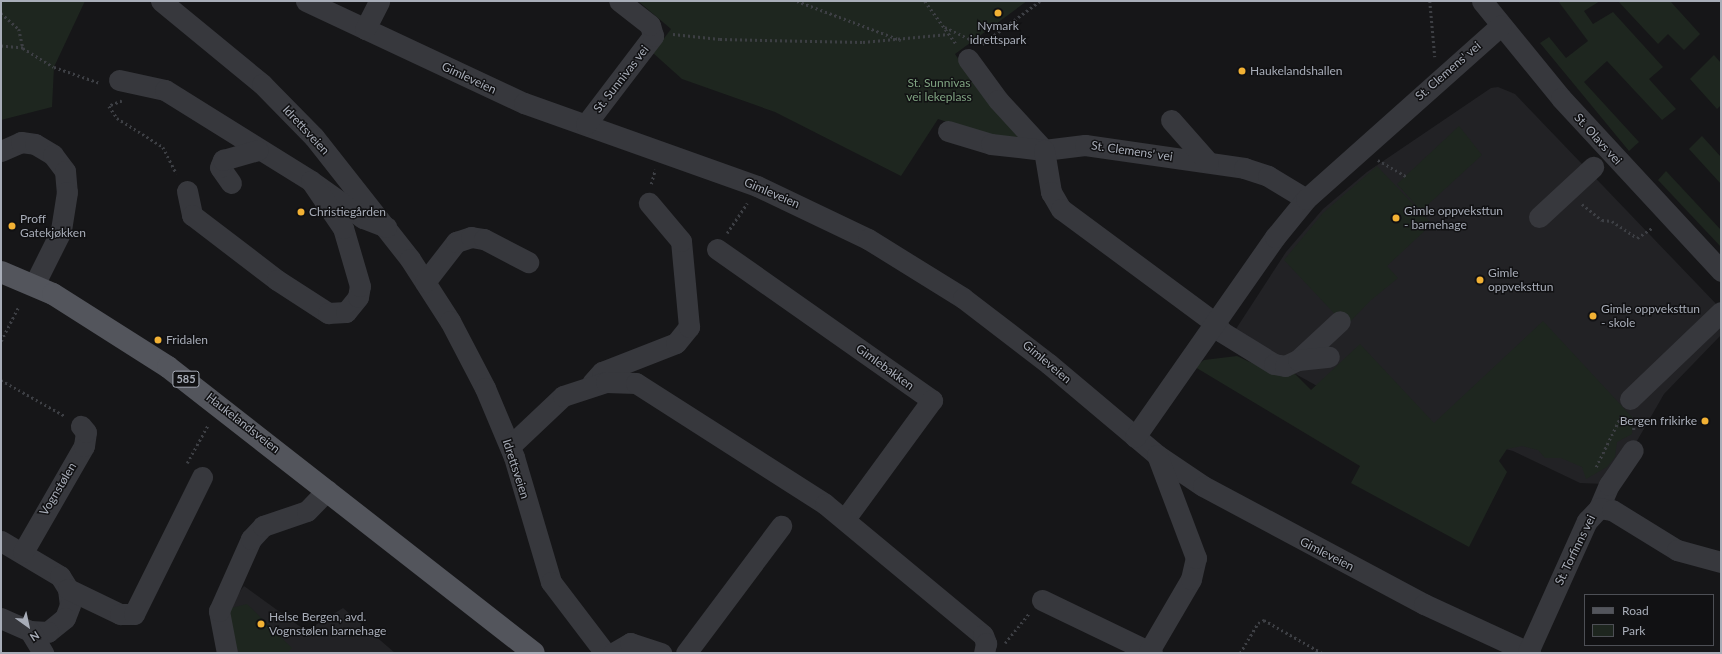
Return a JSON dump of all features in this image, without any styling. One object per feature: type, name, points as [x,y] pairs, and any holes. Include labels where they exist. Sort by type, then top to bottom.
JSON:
[{"type":"main road","name":"Haukelandsveien","points":[[1,272],[34,284],[168,367],[534,653]]},
{"type":"street","name":"Idrettsveien","points":[[161,1],[262,84],[329,154],[389,228],[425,282],[471,358],[510,446],[551,582],[605,653]]},
{"type":"street","name":"Gimleveien","points":[[306,1],[512,98],[757,186],[901,257],[1016,337],[1157,455],[1292,536],[1529,653]]},
{"type":"street","points":[[365,29],[379,1]]},
{"type":"street","name":"St. Sunnivas vei","points":[[586,124],[651,41],[653,30],[619,1]]},
{"type":"street","name":"St. Olavs vei","points":[[1482,1],[1644,192],[1721,270]]},
{"type":"street","name":"St. Clemens' vei","points":[[1215,323],[1306,199],[1501,25]]},
{"type":"street","points":[[968,59],[998,100],[1044,150],[1050,192],[1061,209],[1215,323],[1222,332],[1274,364],[1285,366],[1298,360],[1340,321]]},
{"type":"street","points":[[116,87],[165,90],[258,150],[311,181],[363,218],[389,228]]},
{"type":"street","points":[[1171,120],[1208,162]]},
{"type":"street","points":[[948,131],[991,144],[1044,150]]},
{"type":"street","points":[[1,151],[28,142],[44,148],[60,163],[67,186],[61,231]]},
{"type":"street","name":"St. Clemens' vei","points":[[1044,150],[1085,145],[1208,162],[1268,176],[1306,199]]},
{"type":"street","points":[[231,183],[220,167],[223,160],[258,150]]},
{"type":"street","points":[[1539,217],[1593,167]]},
{"type":"street","points":[[187,191],[192,215],[277,280],[328,313],[346,312],[358,297],[360,286],[343,228],[311,181]]},
{"type":"street","points":[[590,385],[602,372],[676,343],[689,327],[681,241],[649,203]]},
{"type":"street","points":[[34,284],[61,231],[70,209]]},
{"type":"street","points":[[425,282],[456,242],[471,237],[484,239],[528,262]]},
{"type":"street","name":"Gimlebakken","points":[[717,249],[932,400],[845,519]]},
{"type":"street","points":[[1630,399],[1721,312]]},
{"type":"street","points":[[1135,437],[1215,323]]},
{"type":"street","points":[[1298,360],[1329,357]]},
{"type":"street","points":[[510,446],[557,400],[590,385],[636,383],[729,439],[845,519],[983,635],[985,648]]},
{"type":"street","name":"Vognstølen","points":[[23,552],[84,446],[86,432],[81,426]]},
{"type":"street","points":[[1599,508],[1608,488],[1633,450]]},
{"type":"street","points":[[1042,600],[1150,652],[1191,579],[1196,558],[1157,455]]},
{"type":"street","points":[[68,589],[120,614],[134,614],[202,477]]},
{"type":"street","points":[[227,653],[219,611],[251,539],[263,526],[307,512],[327,490]]},
{"type":"street","name":"St. Torfinns vei","points":[[1529,653],[1587,521],[1599,508],[1612,510],[1677,550],[1721,562]]},
{"type":"street","points":[[686,653],[781,526]]},
{"type":"street","points":[[1,541],[23,552],[60,576],[68,589],[70,605],[57,627],[48,632],[30,631],[1,618]]},
{"type":"street","points":[[30,631],[43,653]]},
{"type":"street","points":[[613,653],[630,643],[661,653]]},
{"type":"path","points":[[797,1],[903,41]]},
{"type":"path","points":[[925,1],[968,59]]},
{"type":"path","points":[[944,27],[985,45],[1040,1]]},
{"type":"path","points":[[1430,1],[1435,66]]},
{"type":"path","points":[[1,13],[19,29],[23,48]]},
{"type":"path","points":[[653,30],[720,39],[903,41],[949,34]]},
{"type":"path","points":[[1,46],[23,48],[54,67],[116,87],[123,101],[109,106],[117,118],[163,147],[187,191]]},
{"type":"path","points":[[1374,158],[1408,177]]},
{"type":"path","points":[[649,203],[646,194],[659,167]]},
{"type":"path","points":[[1557,201],[1585,204],[1602,220],[1612,221],[1637,238],[1652,228]]},
{"type":"path","points":[[717,249],[746,204]]},
{"type":"path","points":[[1,341],[19,306]]},
{"type":"path","points":[[1,380],[81,426]]},
{"type":"path","points":[[1630,399],[1635,422],[1633,450]]},
{"type":"path","points":[[1608,488],[1596,476],[1596,462],[1630,399]]},
{"type":"path","points":[[202,477],[187,463],[209,425]]},
{"type":"path","points":[[985,648],[1009,641],[1037,600],[1042,600]]},
{"type":"path","points":[[1240,653],[1258,623],[1264,620],[1322,653]]},
{"type":"shaded area","name":"Gimle oppveksttun","points":[[1498,87],[1515,94],[1721,309],[1721,335],[1664,394],[1630,453],[1604,484],[1580,483],[1513,451],[1362,411],[1240,343],[1234,332],[1286,252],[1323,209],[1367,172],[1491,88]]},
{"type":"shaded area","name":"Helse Bergen, avd. Vognstølen barnehage","points":[[244,586],[306,631],[343,608],[395,653],[234,653],[232,602]]},
{"type":"green space","points":[[1,1],[85,1],[54,67],[52,107],[1,120]]},
{"type":"green space","name":"St. Sunnivas vei lekeplass","points":[[638,1],[1027,1],[955,54],[979,91],[1019,136],[1008,142],[938,119],[901,176],[775,112],[682,79],[653,53],[671,29]]},
{"type":"green space","points":[[1558,1],[1600,1],[1584,11],[1593,24],[1613,12],[1663,67],[1649,79],[1676,109],[1662,120],[1607,61],[1584,82],[1639,142],[1629,151],[1540,43],[1549,37],[1566,58],[1588,41]]},
{"type":"green space","points":[[1618,1],[1671,2],[1700,34],[1684,50],[1668,34],[1658,44]]},
{"type":"green space","points":[[1714,55],[1721,63],[1721,105],[1717,109],[1690,79]]},
{"type":"green space","points":[[1459,126],[1482,155],[1421,211],[1397,184]]},
{"type":"green space","points":[[1702,136],[1721,157],[1721,184],[1689,149]]},
{"type":"green space","points":[[1377,166],[1432,224],[1387,266],[1398,278],[1370,301],[1346,326],[1284,260],[1323,213]]},
{"type":"green space","points":[[1666,171],[1721,230],[1721,247],[1658,180]]},
{"type":"green space","points":[[1543,321],[1633,418],[1632,434],[1617,442],[1615,457],[1607,467],[1586,479],[1582,467],[1561,458],[1545,458],[1538,450],[1522,446],[1507,449],[1499,461],[1507,472],[1469,547],[1351,483],[1360,466],[1195,367],[1204,360],[1237,356],[1275,374],[1295,374],[1311,390],[1360,344],[1434,423]]},
{"type":"green space","points":[[247,604],[292,648],[287,653],[241,653],[233,645],[227,609]]},
{"type":"place","name":"Nymark idrettspark","points":[[998,13]]},
{"type":"place","name":"Haukelandshallen","points":[[1242,71]]},
{"type":"place","name":"Christiegården","points":[[301,212]]},
{"type":"place","name":"Gimle oppveksttun - barnehage","points":[[1396,218]]},
{"type":"place","name":"Proff Gatekjøkken","points":[[12,226]]},
{"type":"place","name":"Gimle oppveksttun","points":[[1480,280]]},
{"type":"place","name":"Gimle oppveksttun - skole","points":[[1593,316]]},
{"type":"place","name":"Fridalen","points":[[158,340]]},
{"type":"place","name":"Bergen frikirke","points":[[1705,421]]},
{"type":"place","name":"Helse Bergen, avd. Vognstølen barnehage","points":[[261,624]]}]
